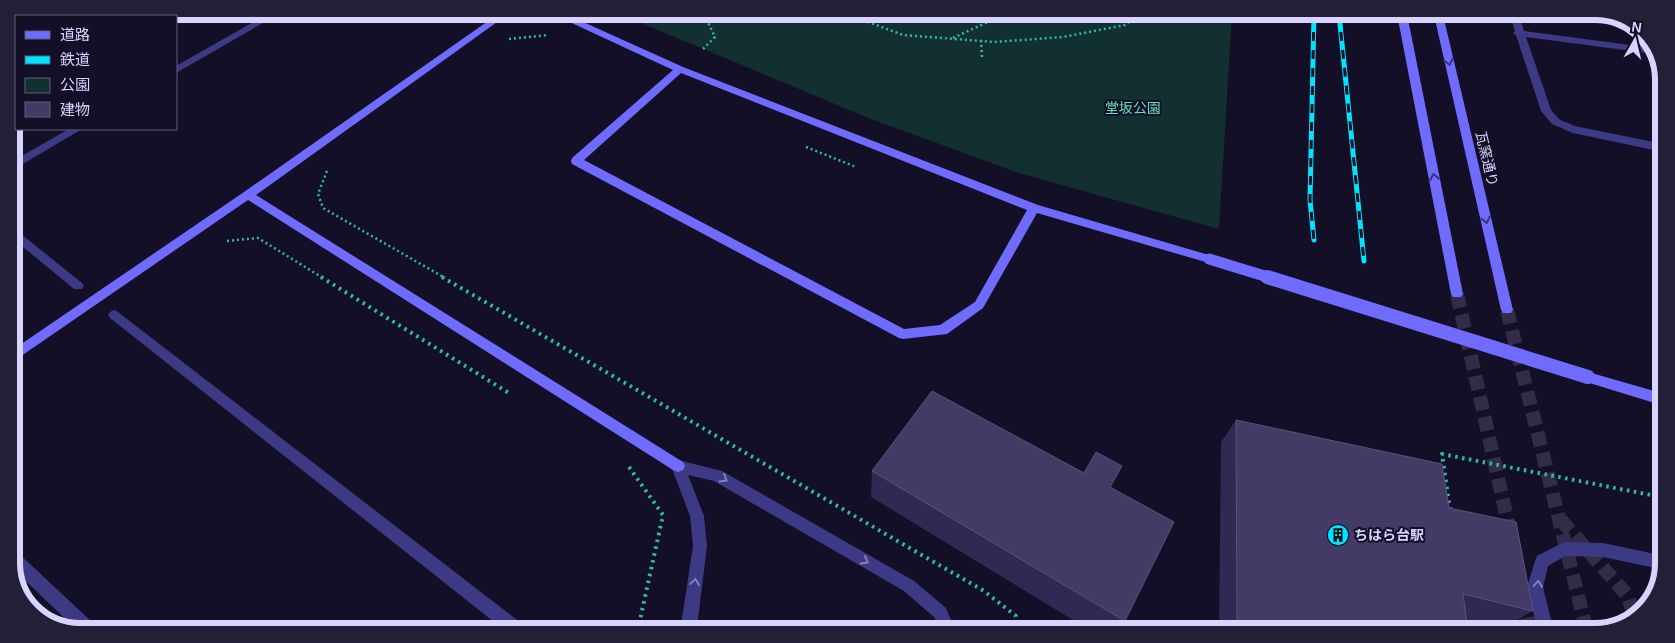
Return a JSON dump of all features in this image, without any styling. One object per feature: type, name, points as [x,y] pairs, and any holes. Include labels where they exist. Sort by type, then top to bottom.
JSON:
[{"type":"street","points":[[178,69],[263,20]]},
{"type":"street","points":[[20,352],[248,195],[496,20]]},
{"type":"street","points":[[570,20],[680,70],[1034,208],[1209,259],[1655,397]]},
{"type":"street","points":[[1403,20],[1457,294]]},
{"type":"street","name":"瓦窯通り","points":[[1439,20],[1507,310]]},
{"type":"street","points":[[1515,20],[1546,111],[1556,122],[1573,129],[1655,146]]},
{"type":"street","points":[[1518,33],[1647,51]]},
{"type":"street","points":[[680,70],[576,162],[903,334],[943,330],[979,306],[1034,208]]},
{"type":"street","points":[[20,162],[72,130]]},
{"type":"street","points":[[248,195],[678,466],[717,475],[909,586],[941,613],[945,623]]},
{"type":"street","points":[[20,238],[78,286]]},
{"type":"street","points":[[114,315],[507,623]]},
{"type":"street","points":[[678,466],[697,516],[700,546],[690,619],[691,623]]},
{"type":"street","points":[[1544,623],[1536,587],[1542,561],[1564,548],[1603,550],[1655,561]]},
{"type":"street","points":[[20,565],[81,623]]},
{"type":"path","points":[[704,49],[715,37],[706,20]]},
{"type":"path","points":[[863,20],[903,35],[994,42],[1063,37],[1125,25],[1132,20]]},
{"type":"path","points":[[952,38],[991,20]]},
{"type":"path","points":[[502,39],[555,35]]},
{"type":"path","points":[[981,40],[982,58]]},
{"type":"path","points":[[328,168],[318,194],[323,208],[984,591],[1016,616],[1015,623]]},
{"type":"path","points":[[220,241],[258,238],[511,394]]},
{"type":"path","points":[[1450,513],[1442,454],[1655,496]]},
{"type":"path","points":[[629,466],[664,515],[639,623]]},
{"type":"green space","name":"堂坂公園","points":[[634,20],[1232,20],[1219,229],[1019,173],[871,119]]},
{"type":"building","points":[[932,391],[1084,473],[1096,452],[1122,466],[1110,487],[1174,522],[1125,621],[872,471]]},
{"type":"building","name":"ちはら台駅","points":[[1236,420],[1442,464],[1449,508],[1516,522],[1533,611],[1463,594],[1467,623],[1237,623]]},
{"type":"tunnel","points":[[1457,294],[1511,536]]},
{"type":"tunnel","points":[[1507,310],[1585,623]]},
{"type":"tunnel","points":[[1561,520],[1628,596],[1632,610]]},
{"type":"tunnel","points":[[1523,597],[1528,623]]},
{"type":"tunnel","points":[[1480,607],[1482,623]]},
{"type":"railway","points":[[1314,20],[1310,200],[1314,240]]},
{"type":"railway","points":[[1340,20],[1364,261]]},
{"type":"place","name":"ちはら台駅","points":[[1338,535]]}]
